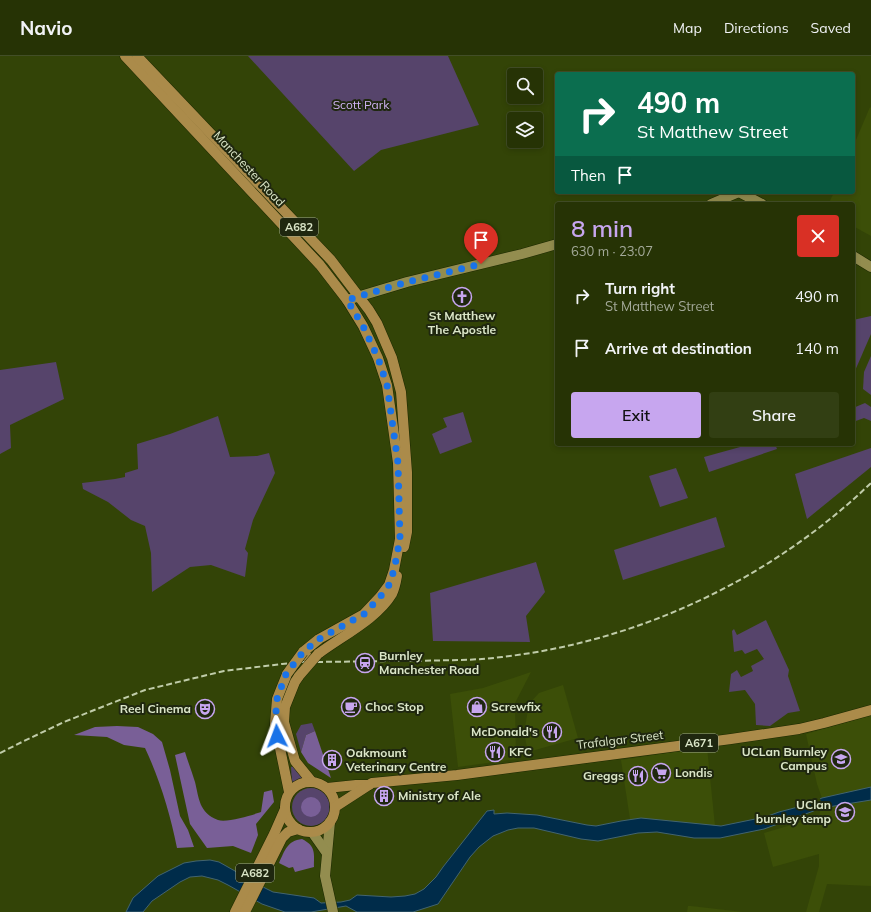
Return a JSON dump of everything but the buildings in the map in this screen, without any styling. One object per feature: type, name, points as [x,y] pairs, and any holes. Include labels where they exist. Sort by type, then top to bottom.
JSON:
[{"type":"main road","name":"Manchester Road","points":[[125,56],[136,59],[233,165],[304,239],[331,260],[377,323],[392,358],[401,392],[407,472],[407,532],[395,586],[384,605],[374,615],[315,657],[295,682],[285,707],[284,722],[295,762],[312,782],[321,784],[327,788]]},
{"type":"main road","points":[[716,202],[734,194]]},
{"type":"main road","points":[[743,194],[758,202]]},
{"type":"main road","name":"Manchester Road","points":[[285,809],[285,800],[289,792],[275,724],[277,699],[286,674],[303,652],[319,639],[364,614],[380,597],[389,585],[394,570],[400,539],[398,463],[387,385],[378,358],[363,326],[347,300],[320,265],[304,239]]},
{"type":"main road","points":[[347,300],[414,280],[555,245]]},
{"type":"main road","points":[[855,257],[871,267]]},
{"type":"main road","points":[[303,652],[315,657]]},
{"type":"main road","name":"Trafalgar Street","points":[[335,807],[372,783],[457,775],[800,729],[871,710]]},
{"type":"main road","points":[[289,792],[295,786],[303,782],[312,782]]},
{"type":"main road","name":"Trafalgar Street","points":[[327,788],[370,785]]},
{"type":"main road","points":[[327,788],[334,799],[335,807],[330,822],[326,852],[325,876],[328,893],[334,912]]},
{"type":"main road","points":[[285,809],[286,816],[291,824],[298,829],[312,832],[323,828],[330,822]]},
{"type":"main road","name":"A682","points":[[245,912],[278,836],[285,809]]},
{"type":"main road","points":[[278,836],[298,829]]},
{"type":"main road","points":[[312,832],[326,852]]},
{"type":"main road","name":"A682","points":[[235,912],[278,836]]},
{"type":"shaded area","points":[[870,107],[871,236],[855,227],[855,202],[829,202],[833,194],[855,194],[855,142]]},
{"type":"shaded area","points":[[531,672],[515,703],[516,759],[458,767],[450,694],[483,688]]},
{"type":"shaded area","points":[[563,685],[578,738],[528,752],[524,733],[529,704],[539,693]]},
{"type":"shaded area","name":"UClan burnley temp","points":[[871,715],[871,886],[827,884],[819,912],[806,912],[819,866],[819,854],[773,867],[764,833],[815,818],[818,825],[822,798],[817,784],[806,734]]},
{"type":"shaded area","points":[[95,727],[138,727],[153,734],[162,742],[180,816],[188,830],[194,847],[177,848],[164,797],[145,748],[124,745],[107,737],[74,735]]},
{"type":"shaded area","points":[[315,731],[331,778],[308,763],[301,752],[306,735]]},
{"type":"shaded area","points":[[707,747],[715,826],[653,819],[630,819],[621,760]]},
{"type":"shaded area","points":[[185,752],[203,809],[218,820],[233,820],[261,812],[264,792],[272,790],[274,802],[256,824],[258,835],[251,853],[233,846],[207,848],[190,824],[175,755]]},
{"type":"shaded area","points":[[307,797],[315,797],[321,803],[321,811],[315,817],[307,817],[301,811],[301,803]]},
{"type":"shaded area","points":[[302,839],[312,847],[314,854],[314,867],[295,872],[293,867],[289,868],[279,863],[287,847],[293,842]]},
{"type":"shaded area","points":[[688,906],[691,906],[743,912],[687,912]]},
{"type":"green space","name":"Scott Park","points":[[248,56],[448,56],[479,125],[381,150],[354,171]]},
{"type":"green space","points":[[871,316],[871,334],[855,371],[855,320]]},
{"type":"green space","points":[[871,356],[871,395],[863,389],[864,372]]},
{"type":"green space","points":[[56,362],[64,399],[10,425],[11,448],[0,454],[0,370]]},
{"type":"green space","points":[[865,403],[871,407],[871,421],[864,418],[855,421],[855,407]]},
{"type":"green space","points":[[463,412],[472,442],[440,454],[432,434],[447,427],[443,418]]},
{"type":"green space","points":[[218,416],[230,457],[257,456],[269,453],[275,473],[253,520],[245,549],[248,553],[245,577],[211,565],[190,567],[152,592],[151,553],[145,526],[131,520],[108,502],[83,489],[82,483],[125,477],[125,473],[138,469],[137,444],[170,434]]},
{"type":"green space","points":[[744,446],[776,446],[777,449],[709,472],[704,457]]},
{"type":"green space","points":[[871,448],[871,467],[807,519],[795,474]]},
{"type":"green space","points":[[676,468],[688,498],[660,507],[649,476]]},
{"type":"green space","points":[[716,517],[725,547],[623,580],[614,550]]},
{"type":"green space","points":[[536,562],[545,592],[526,616],[530,642],[433,641],[430,593]]},
{"type":"green space","points":[[766,620],[789,670],[788,676],[800,711],[788,713],[770,726],[756,725],[755,704],[745,690],[729,692],[731,674],[737,670],[741,677],[753,671],[751,666],[764,659],[757,649],[745,654],[742,650],[734,652],[732,631],[734,629],[737,635]]},
{"type":"green space","points":[[312,723],[315,731],[306,735],[301,752],[296,734],[301,725]]},
{"type":"green space","points":[[294,766],[306,778],[298,780],[292,785],[291,767]]},
{"type":"green space","points":[[307,788],[315,788],[325,793],[329,800],[329,814],[325,821],[315,826],[307,826],[297,821],[295,818],[292,811],[292,803],[297,793],[300,791]]},
{"type":"water","points":[[871,787],[871,800],[822,808],[764,829],[720,838],[694,838],[657,832],[638,833],[598,841],[581,839],[534,828],[518,828],[508,830],[493,836],[479,847],[470,857],[438,904],[413,912],[357,912],[346,906],[311,912],[285,912],[262,904],[218,880],[202,876],[190,877],[180,882],[152,901],[143,912],[126,912],[133,898],[158,876],[184,863],[210,860],[219,862],[243,877],[273,892],[314,898],[321,903],[350,900],[357,895],[391,897],[415,894],[424,889],[436,877],[487,811],[494,810],[494,814],[507,813],[537,815],[596,826],[641,818],[721,826],[765,817],[822,798]]},
{"type":"pier","points":[[820,798],[823,810],[814,812],[811,801]]},
{"type":"railway","points":[[0,753],[64,722],[145,690],[224,671],[301,662],[456,660],[502,657],[553,649],[604,637],[653,620],[701,600],[747,576],[791,548],[832,517],[871,483]]},
{"type":"place","name":"St Matthew The Apostle","points":[[462,297]]},
{"type":"place","name":"Burnley Manchester Road","points":[[365,663]]},
{"type":"place","name":"Choc Stop","points":[[351,707]]},
{"type":"place","name":"Screwfix","points":[[477,707]]},
{"type":"place","name":"Reel Cinema","points":[[205,709]]},
{"type":"place","name":"McDonald's","points":[[552,732]]},
{"type":"place","name":"KFC","points":[[495,752]]},
{"type":"place","name":"UCLan Burnley Campus","points":[[841,759]]},
{"type":"place","name":"Oakmount Veterinary Centre","points":[[332,760]]},
{"type":"place","name":"Londis","points":[[661,773]]},
{"type":"place","name":"Greggs","points":[[638,776]]},
{"type":"place","name":"Ministry of Ale","points":[[384,796]]},
{"type":"place","name":"UClan burnley temp","points":[[845,812]]},
{"type":"route","points":[[277,736],[275,724],[277,699],[286,674],[303,652],[319,639],[364,614],[380,597],[389,585],[394,570],[400,539],[398,463],[387,385],[378,358],[363,326],[347,300],[407,282],[481,264]]}]
